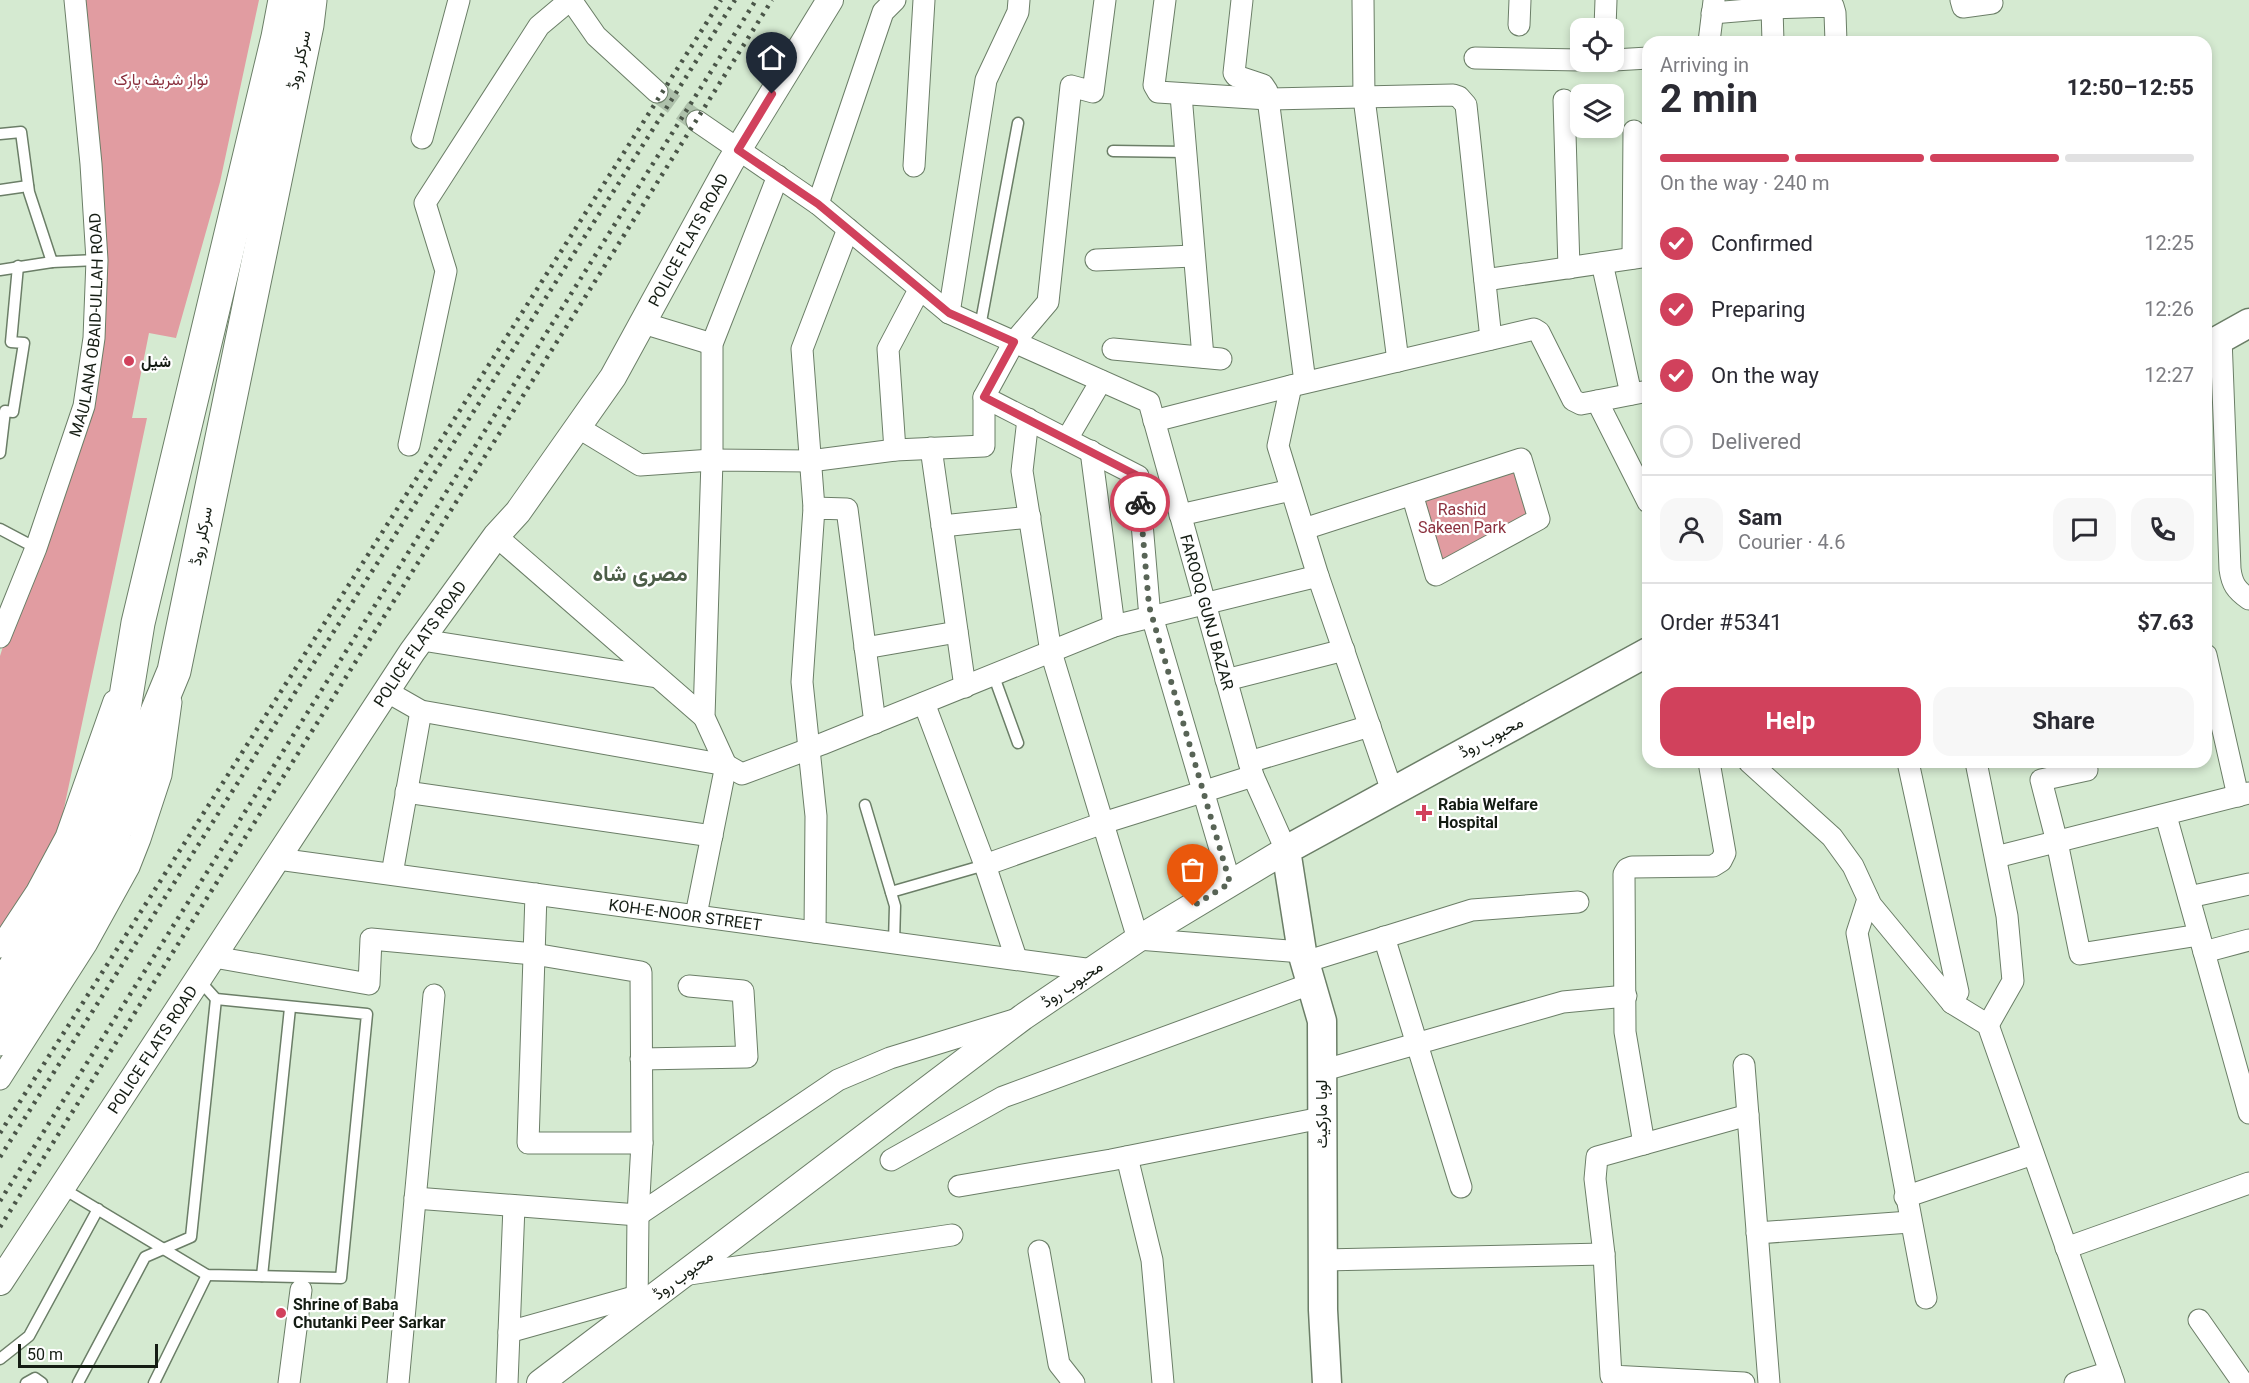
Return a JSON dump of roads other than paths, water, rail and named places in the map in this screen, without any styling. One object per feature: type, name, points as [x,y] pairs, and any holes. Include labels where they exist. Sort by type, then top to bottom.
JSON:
[{"type":"main road","name":"سرکلر روڈ","points":[[0,992],[72,873],[105,787],[120,733],[138,623],[285,0]]},
{"type":"main road","name":"سرکلر روڈ","points":[[0,1039],[60,943],[104,860],[134,780],[143,746],[174,671],[310,0]]},
{"type":"main road","points":[[2214,343],[2249,323]]},
{"type":"main road","points":[[183,433],[220,442]]},
{"type":"main road","name":"محبوب روڈ","points":[[1287,850],[1392,791],[1642,662]]},
{"type":"main road","name":"لوہا مارکیٹ","points":[[1287,850],[1306,966],[1322,1021],[1321,1118],[1326,1383]]},
{"type":"street","name":"MAULANA OBAID-ULLAH ROAD","points":[[2,629],[36,548],[84,406],[94,338],[97,260],[90,155],[75,0]]},
{"type":"street","points":[[422,138],[459,0]]},
{"type":"street","points":[[409,445],[446,271],[425,203],[539,26],[570,0],[596,36],[657,92]]},
{"type":"street","name":"POLICE FLATS ROAD","points":[[0,1282],[386,691],[496,536],[518,512],[579,428],[613,377],[738,150],[830,0]]},
{"type":"street","points":[[818,204],[883,12],[895,0]]},
{"type":"street","points":[[914,166],[924,0]]},
{"type":"street","points":[[949,313],[986,80],[1018,12],[1019,0]]},
{"type":"street","points":[[579,428],[640,465],[712,460],[810,461],[895,450],[984,446],[984,397],[1014,342],[1048,302],[1071,86],[1093,92],[1105,0]]},
{"type":"street","points":[[1165,0],[1155,89],[1158,92],[1268,99],[1459,96],[1466,105],[1491,339]]},
{"type":"street","points":[[1242,0],[1234,74],[1266,87],[1298,384],[1278,446],[1318,576],[1392,791]]},
{"type":"street","points":[[1363,0],[1364,98],[1398,361]]},
{"type":"street","points":[[1519,25],[1520,0]]},
{"type":"street","points":[[1605,18],[1606,0]]},
{"type":"street","points":[[1961,0],[1963,7],[1967,8],[1992,3],[1991,0]]},
{"type":"street","points":[[1710,36],[1713,7],[1833,6],[1836,36]]},
{"type":"street","points":[[1772,8],[1773,36]]},
{"type":"street","points":[[1475,58],[1570,60]]},
{"type":"street","points":[[1624,59],[1642,58]]},
{"type":"street","points":[[1113,349],[1212,358],[1194,256],[1181,95]]},
{"type":"street","points":[[1564,100],[1569,268]]},
{"type":"street","name":"FAROOQ GUNJ BAZAR","points":[[697,121],[818,204],[949,313],[1149,402],[1251,769],[1287,850]]},
{"type":"street","points":[[1485,280],[1641,257],[1634,131]]},
{"type":"street","points":[[704,717],[712,460],[712,344],[778,176]]},
{"type":"street","points":[[814,932],[816,816],[802,682],[814,508],[802,349],[848,229]]},
{"type":"street","points":[[1096,260],[1194,256]]},
{"type":"street","points":[[1154,421],[1298,384],[1537,330],[1573,400],[1581,404],[1640,393],[1602,263]]},
{"type":"street","points":[[895,450],[888,349],[919,290]]},
{"type":"street","points":[[643,323],[712,344]]},
{"type":"street","points":[[2214,343],[2230,569],[2232,582],[2237,591],[2249,599]]},
{"type":"street","points":[[1067,439],[1101,381]]},
{"type":"street","points":[[984,397],[1138,476],[1149,606],[1230,883]]},
{"type":"street","points":[[1597,401],[1642,490]]},
{"type":"street","points":[[1028,419],[1022,471],[1051,652],[1138,939],[1306,966]]},
{"type":"street","points":[[931,448],[965,687]]},
{"type":"street","points":[[1091,451],[1114,626]]},
{"type":"street","points":[[1304,529],[1412,494],[1521,459],[1539,519],[1437,575],[1412,494]]},
{"type":"street","points":[[1180,515],[1291,490]]},
{"type":"street","points":[[814,508],[846,509],[875,723]]},
{"type":"street","points":[[942,526],[1030,517]]},
{"type":"street","points":[[496,536],[704,717],[726,765],[696,915]]},
{"type":"street","points":[[386,691],[421,711],[726,765],[742,774],[1114,626],[1318,576]]},
{"type":"street","points":[[865,648],[957,632]]},
{"type":"street","points":[[422,640],[657,677]]},
{"type":"street","points":[[1226,680],[1344,650]]},
{"type":"street","points":[[0,947],[37,891],[66,837],[133,651]]},
{"type":"street","points":[[0,1079],[87,943],[129,867],[161,775],[167,743],[174,671]]},
{"type":"street","points":[[1996,857],[2243,795],[2212,678]]},
{"type":"street","points":[[924,703],[985,865],[1016,958]]},
{"type":"street","points":[[392,874],[421,711]]},
{"type":"street","points":[[985,865],[1103,823],[1204,791],[1251,769],[1370,726]]},
{"type":"street","points":[[1644,1144],[1625,1032],[1624,874],[1632,867],[1713,866],[1721,861],[1725,853],[1710,768]]},
{"type":"street","points":[[1756,768],[1832,837],[1853,866],[1871,905],[1952,1003],[1988,1025],[2112,1378],[2075,1383]]},
{"type":"street","points":[[1909,768],[1958,992],[1952,1003]]},
{"type":"street","points":[[1977,768],[2007,916],[2013,981],[1988,1025]]},
{"type":"street","points":[[2086,768],[2087,770],[2041,780],[2057,842],[2080,954],[2249,940]]},
{"type":"street","points":[[406,792],[712,836]]},
{"type":"street","points":[[2166,816],[2202,944],[2240,1048],[2249,1113]]},
{"type":"street","name":"محبوب روڈ","points":[[540,1383],[637,1303],[683,1275],[1023,1017],[1138,939],[1287,850]]},
{"type":"street","name":"KOH-E-NOOR STREET","points":[[278,858],[1093,970]]},
{"type":"street","points":[[2189,897],[2249,884]]},
{"type":"street","points":[[536,894],[528,1143],[642,1143]]},
{"type":"street","points":[[1868,899],[1857,933],[1905,1197],[1926,1298]]},
{"type":"street","points":[[891,1160],[1003,1097],[1306,966],[1384,937],[1472,910],[1578,902]]},
{"type":"street","points":[[1384,937],[1461,1187]]},
{"type":"street","points":[[214,957],[369,984],[371,939],[534,954],[641,972],[642,1143],[637,1303],[509,1332]]},
{"type":"street","points":[[641,1059],[747,1057],[743,991],[689,986]]},
{"type":"street","points":[[398,1383],[435,995]]},
{"type":"street","points":[[1321,1071],[1563,1002],[1626,996]]},
{"type":"street","points":[[415,1198],[638,1215],[838,1080],[890,1058],[1023,1017]]},
{"type":"street","points":[[1744,1065],[1769,1383]]},
{"type":"street","points":[[1744,1383],[1611,1376],[1604,1254],[1595,1179],[1597,1157],[1748,1115]]},
{"type":"street","points":[[959,1186],[1127,1157],[1321,1118]]},
{"type":"street","points":[[1905,1197],[2034,1154]]},
{"type":"street","points":[[1127,1157],[1152,1260],[1163,1383]]},
{"type":"street","points":[[2066,1248],[2249,1183]]},
{"type":"street","points":[[507,1383],[514,1206]]},
{"type":"street","points":[[1757,1233],[1910,1222]]},
{"type":"street","points":[[683,1275],[952,1235]]},
{"type":"street","points":[[1039,1251],[1059,1364],[1074,1383]]},
{"type":"street","points":[[1323,1260],[1604,1254]]},
{"type":"street","points":[[289,1383],[301,1290]]},
{"type":"street","points":[[2199,1320],[2243,1383]]},
{"type":"lane","points":[[980,327],[1018,123]]},
{"type":"lane","points":[[0,134],[21,132],[28,186],[52,262]]},
{"type":"lane","points":[[1113,151],[1186,152]]},
{"type":"lane","points":[[0,190],[28,186]]},
{"type":"lane","points":[[0,270],[52,262],[97,260]]},
{"type":"lane","points":[[0,453],[5,411],[13,412],[23,356],[24,343],[11,342],[18,266]]},
{"type":"lane","points":[[0,529],[36,548]]},
{"type":"lane","points":[[993,674],[1018,742]]},
{"type":"lane","points":[[865,805],[895,906],[894,943]]},
{"type":"lane","points":[[891,892],[985,865]]},
{"type":"lane","points":[[62,1188],[207,1275],[341,1278],[367,1014],[216,999],[199,979]]},
{"type":"lane","points":[[78,1383],[145,1257],[190,1237],[216,999]]},
{"type":"lane","points":[[262,1276],[290,1008]]},
{"type":"lane","points":[[0,1359],[29,1336],[98,1209]]},
{"type":"lane","points":[[154,1383],[207,1275]]},
{"type":"lane","points":[[26,1383],[35,1378],[42,1383]]},
{"type":"tunnel","points":[[657,92],[697,121]]},
{"type":"railway","points":[[0,1133],[721,0]]},
{"type":"railway","points":[[0,1157],[735,0]]},
{"type":"railway","points":[[0,1201],[756,0]]},
{"type":"railway","points":[[0,1227],[772,0]]},
{"type":"place","name":"شیل","points":[[129,361]]},
{"type":"place","name":"Rabia Welfare Hospital","points":[[1424,813]]},
{"type":"place","name":"Shrine of Baba Chutanki Peer Sarkar","points":[[281,1313]]},
{"type":"district","name":"مصری شاہ","points":[[640,573]]},
{"type":"park label","name":"نواز شریف پارک","points":[[161,79]]},
{"type":"park label","name":"Rashid Sakeen Park","points":[[1462,518]]}]
